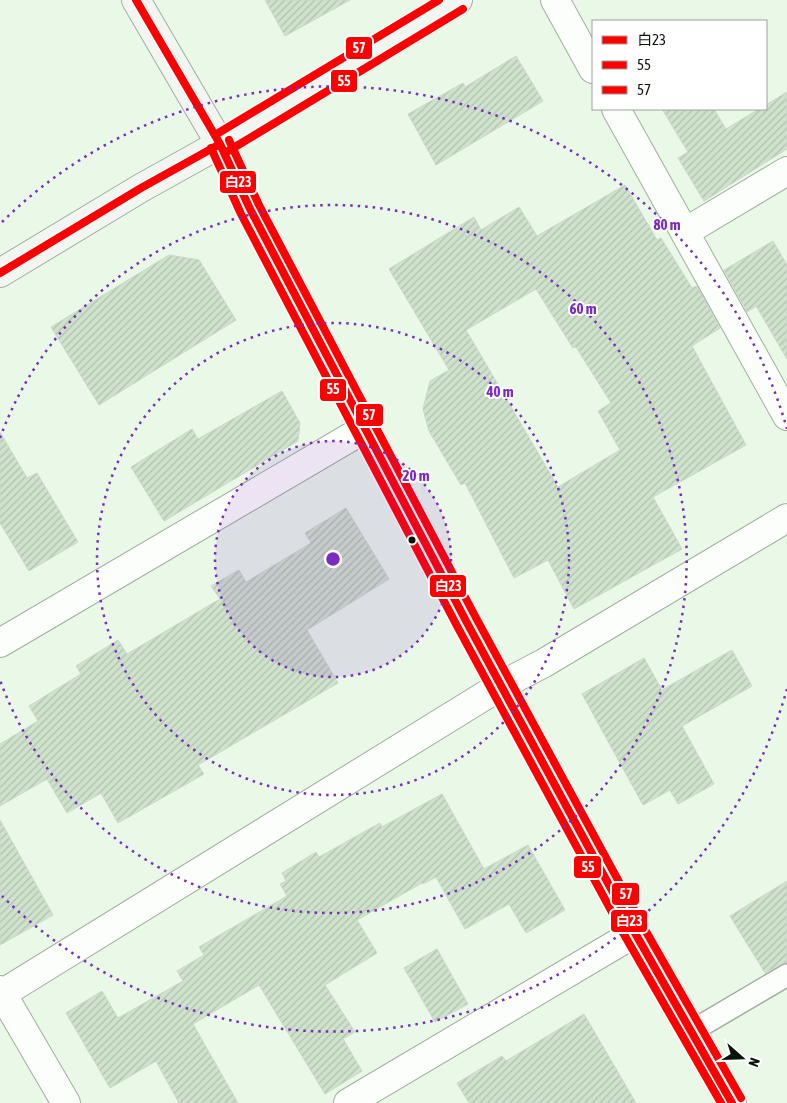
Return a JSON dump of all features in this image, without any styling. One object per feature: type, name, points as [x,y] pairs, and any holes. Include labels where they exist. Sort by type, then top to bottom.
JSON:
[{"type":"street","points":[[136,0],[220,144],[250,209],[466,620],[635,933],[732,1103]]},
{"type":"street","points":[[0,273],[141,188],[220,144],[458,0]]},
{"type":"street","points":[[555,0],[592,67]]},
{"type":"street","points":[[617,110],[787,416]]},
{"type":"street","points":[[685,232],[787,172]]},
{"type":"street","points":[[0,643],[366,428]]},
{"type":"street","points":[[66,1103],[1,993],[502,685],[544,663],[787,518]]},
{"type":"street","points":[[348,1103],[635,933]]},
{"type":"lane","points":[[692,1030],[787,975]]},
{"type":"building","points":[[265,0],[350,0],[285,36]]},
{"type":"building","points":[[516,56],[543,101],[436,165],[408,114],[463,83],[465,87]]},
{"type":"building","points":[[787,92],[787,149],[704,201],[678,158],[688,152],[663,110],[715,110],[726,129],[757,110],[767,110],[767,104]]},
{"type":"building","points":[[625,185],[657,240],[661,238],[692,288],[697,286],[720,328],[692,346],[746,445],[653,497],[682,549],[574,609],[548,560],[514,578],[465,483],[461,485],[429,431],[423,409],[430,381],[449,370],[389,269],[474,217],[481,230],[519,207],[537,236]],"holes":[[[536,289],[573,348],[576,347],[611,403],[598,411],[620,450],[558,487],[466,330]]]},
{"type":"building","points":[[773,241],[787,265],[787,359],[756,306],[747,312],[724,270]]},
{"type":"building","points":[[169,255],[199,260],[236,320],[99,405],[51,327]]},
{"type":"building","points":[[282,391],[300,423],[298,441],[164,521],[131,467],[192,429],[198,439]]},
{"type":"building","points":[[0,432],[27,478],[37,473],[78,542],[29,571],[0,523]]},
{"type":"building","points":[[346,508],[389,579],[307,630],[338,683],[198,765],[204,774],[118,823],[101,793],[67,813],[47,779],[0,806],[0,744],[38,721],[29,706],[81,674],[76,666],[118,640],[127,654],[220,599],[211,586],[239,570],[246,582],[311,543],[305,533]]},
{"type":"building","points":[[732,650],[752,686],[682,726],[714,784],[678,804],[670,790],[643,805],[582,694],[644,658],[662,690]]},
{"type":"building","points":[[442,794],[484,869],[528,845],[565,910],[526,933],[509,904],[465,929],[436,877],[357,920],[377,953],[325,985],[355,1032],[343,1039],[362,1071],[325,1094],[259,985],[193,1024],[238,1103],[179,1103],[156,1061],[110,1088],[66,1013],[102,991],[118,1018],[183,981],[177,971],[204,955],[199,947],[287,896],[280,884],[286,881],[282,873],[316,852],[319,857],[380,823],[382,827]]},
{"type":"building","points":[[0,820],[53,915],[0,945]]},
{"type":"building","points":[[787,881],[787,963],[781,964],[765,973],[730,916]]},
{"type":"building","points":[[437,949],[468,1004],[435,1022],[404,968]]},
{"type":"building","points":[[584,1014],[636,1103],[469,1103],[457,1083],[502,1056],[506,1061]]},
{"type":"transit line","name":"白23","points":[[136,0],[220,144],[250,209],[466,621],[635,933],[732,1103]]},
{"type":"transit line","name":"57","points":[[215,135],[439,0]]},
{"type":"transit line","name":"55","points":[[225,153],[463,9]]},
{"type":"transit line","name":"57","points":[[229,140],[259,205],[475,616],[644,928],[741,1098]]},
{"type":"transit line","name":"白23","points":[[0,273],[141,188],[220,144]]},
{"type":"transit line","name":"55","points":[[211,148],[241,214],[457,626],[626,938],[721,1103]]}]
